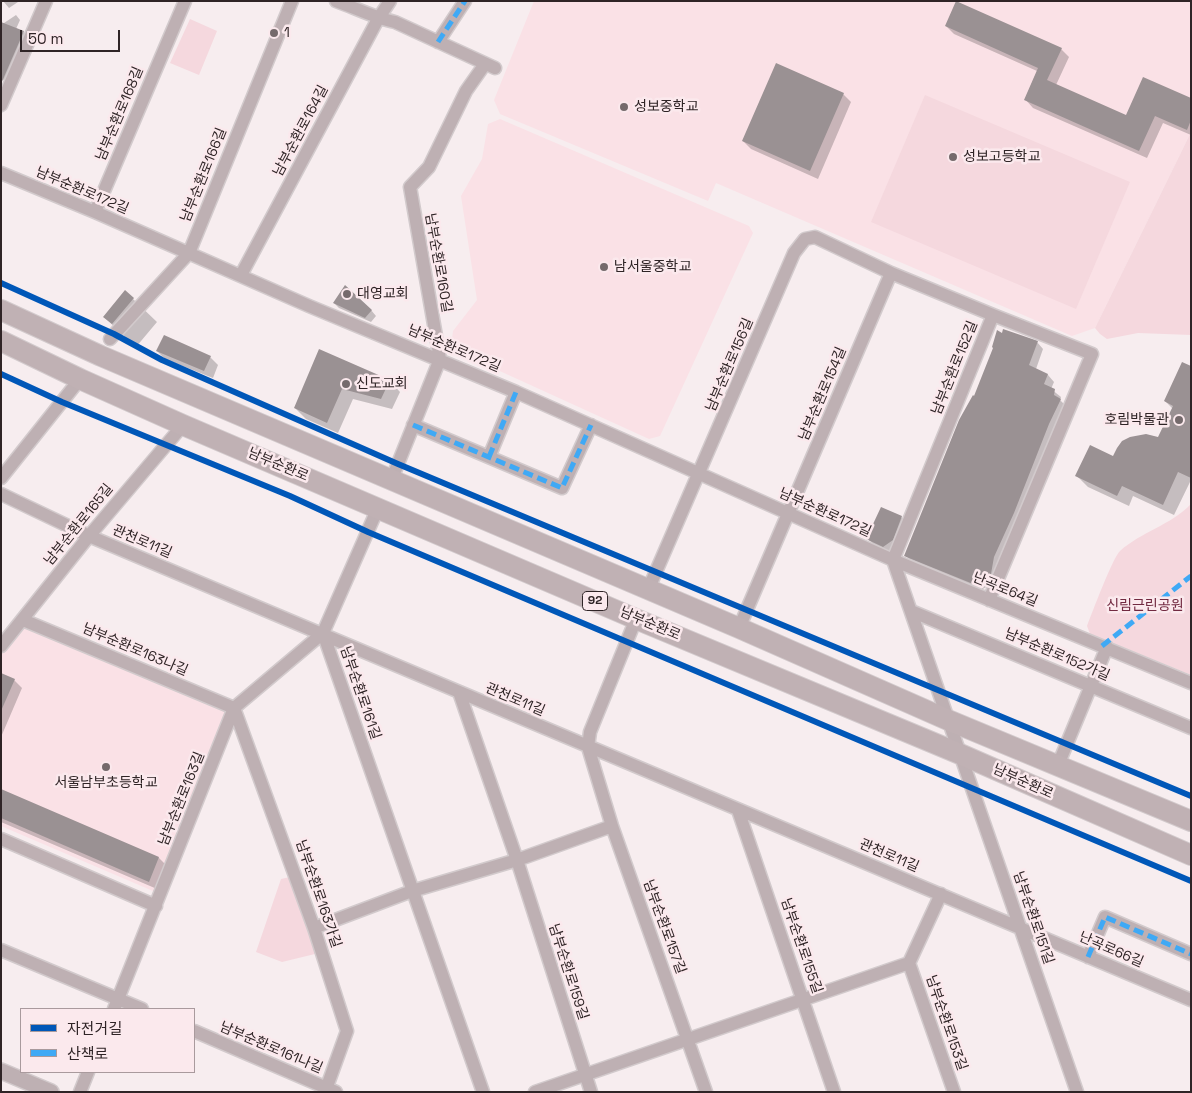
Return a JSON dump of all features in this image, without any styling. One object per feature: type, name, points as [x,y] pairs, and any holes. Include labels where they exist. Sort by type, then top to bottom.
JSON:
[{"type":"main road","name":"남부순환로","points":[[1,310],[100,356],[739,628],[948,720],[1191,822]]},
{"type":"main road","name":"남부순환로","points":[[1,341],[80,380],[183,425],[960,754],[1191,855]]},
{"type":"street","points":[[1,105],[46,1]]},
{"type":"street","name":"남부순환로168길","points":[[94,212],[185,1]]},
{"type":"street","name":"남부순환로166길","points":[[110,339],[189,253],[292,1]]},
{"type":"street","points":[[336,1],[371,14],[378,19],[395,22],[438,42],[465,1]]},
{"type":"street","name":"남부순환로164길","points":[[241,275],[378,19],[390,1]]},
{"type":"street","name":"남부순환로160길","points":[[438,42],[490,66],[466,91],[429,167],[410,187],[440,359]]},
{"type":"street","name":"남부순환로172길","points":[[1,173],[241,275],[309,306],[440,359],[893,560]]},
{"type":"street","name":"남부순환로156길","points":[[648,590],[794,253],[805,239],[815,237],[891,273]]},
{"type":"street","points":[[891,273],[993,315]]},
{"type":"street","name":"남부순환로154길","points":[[739,628],[891,273]]},
{"type":"street","name":"남부순환로152길","points":[[893,560],[993,315],[1092,354],[989,600]]},
{"type":"street","points":[[391,481],[440,359]]},
{"type":"street","points":[[1,478],[80,380]]},
{"type":"street","points":[[489,457],[516,392]]},
{"type":"street","name":"남부순환로165길","points":[[1,646],[89,536],[183,425]]},
{"type":"street","points":[[413,425],[562,488],[591,425]]},
{"type":"street","name":"관천로11길","points":[[1,494],[89,536],[1020,928]]},
{"type":"street","points":[[323,633],[378,508]]},
{"type":"street","points":[[893,560],[960,754]]},
{"type":"street","name":"난곡로64길","points":[[893,560],[1191,683]]},
{"type":"street","name":"남부순환로152가길","points":[[911,611],[1191,728]]},
{"type":"street","points":[[588,747],[590,732],[636,618]]},
{"type":"street","name":"남부순환로163나길","points":[[23,620],[234,708]]},
{"type":"street","name":"남부순환로163길","points":[[116,1004],[234,708],[323,633]]},
{"type":"street","name":"남부순환로161길","points":[[323,633],[483,1092]]},
{"type":"street","points":[[1058,765],[1107,648]]},
{"type":"street","name":"남부순환로159길","points":[[459,692],[517,860],[590,1092]]},
{"type":"street","name":"남부순환로163가길","points":[[234,708],[314,928],[347,1031],[329,1090]]},
{"type":"street","name":"남부순환로157길","points":[[588,747],[612,826],[706,1092]]},
{"type":"street","name":"남부순환로151길","points":[[960,754],[1077,1092]]},
{"type":"street","name":"남부순환로155길","points":[[738,810],[834,1092]]},
{"type":"street","points":[[314,928],[412,891],[517,860],[612,826]]},
{"type":"street","points":[[1,839],[156,906]]},
{"type":"street","name":"남부순환로153길","points":[[941,894],[909,963],[954,1092]]},
{"type":"street","points":[[1088,957],[1105,918],[1191,954]]},
{"type":"street","name":"난곡로66길","points":[[1020,928],[1191,1000]]},
{"type":"street","points":[[1,950],[116,1004],[137,1008]]},
{"type":"street","name":"남부순환로153길","points":[[803,1000],[909,963]]},
{"type":"street","points":[[535,1092],[803,1000]]},
{"type":"street","name":"남부순환로161나길","points":[[195,1032],[329,1090]]},
{"type":"street","points":[[1,1071],[51,1092]]},
{"type":"street","points":[[80,1092],[88,1073]]},
{"type":"shaded area","name":"성보고등학교","points":[[534,1],[1191,1],[1191,132],[1095,328],[1072,336],[716,183],[708,201],[500,114],[494,100]]},
{"type":"shaded area","name":"남서울중학교","points":[[500,119],[749,226],[753,233],[660,436],[649,439],[458,352],[451,347],[453,331],[477,300],[461,196],[482,159],[488,124]]},
{"type":"shaded area","name":"서울남부초등학교","points":[[23,620],[234,708],[160,894],[1,826],[1,646]]},
{"type":"green space","points":[[190,19],[217,31],[199,75],[170,63]]},
{"type":"green space","points":[[925,95],[1130,182],[1076,309],[871,222]]},
{"type":"green space","points":[[1191,132],[1191,335],[1138,333],[1107,339],[1095,328]]},
{"type":"green space","name":"신림근린공원","points":[[1191,504],[1191,675],[1090,634],[1087,626],[1108,574],[1120,551],[1128,544],[1174,518]]},
{"type":"green space","points":[[290,877],[319,953],[282,962],[256,952],[281,879]]},
{"type":"building","points":[[956,1],[1062,48],[1047,80],[1126,115],[1143,77],[1191,98],[1191,120],[1187,130],[1155,116],[1139,151],[1024,100],[1038,68],[945,26]]},
{"type":"building","points":[[1,22],[24,31],[1,84]]},
{"type":"building","points":[[776,63],[844,93],[810,171],[742,141]]},
{"type":"building","name":"대영교회","points":[[345,285],[372,310],[365,318],[333,303]]},
{"type":"building","points":[[125,290],[134,298],[112,324],[103,317]]},
{"type":"building","points":[[1003,329],[1038,341],[1029,365],[1048,374],[1044,384],[1055,389],[1054,395],[1061,399],[994,557],[991,574],[973,584],[904,556],[959,420],[974,396],[993,348],[997,330],[1002,333]]},
{"type":"building","points":[[164,335],[211,356],[204,371],[156,351]]},
{"type":"building","name":"신도교회","points":[[319,349],[390,380],[381,399],[342,389],[327,423],[294,408]]},
{"type":"building","name":"호림박물관","points":[[1182,362],[1191,366],[1191,478],[1178,472],[1163,505],[1122,486],[1117,496],[1075,476],[1090,445],[1113,456],[1122,441],[1130,437],[1146,434],[1158,437],[1173,406],[1164,401]]},
{"type":"building","points":[[881,507],[902,516],[893,540],[883,547],[866,539]]},
{"type":"building","points":[[1,673],[15,679],[1,711]]},
{"type":"building","points":[[1,789],[159,857],[149,882],[1,818]]},
{"type":"marked path","points":[[438,42],[465,1]]},
{"type":"marked path","points":[[489,457],[516,392]]},
{"type":"marked path","points":[[413,425],[562,488],[591,425]]},
{"type":"marked path","points":[[1102,646],[1191,576]]},
{"type":"marked path","points":[[1088,957],[1105,917],[1191,954]]},
{"type":"cycle path","points":[[1,283],[114,334],[162,360],[398,464],[1191,796]]},
{"type":"cycle path","points":[[1,374],[62,402],[290,496],[368,532],[1191,881]]},
{"type":"place","name":"1","points":[[274,33]]},
{"type":"place","name":"성보중학교","points":[[624,107]]},
{"type":"place","name":"성보고등학교","points":[[953,157]]},
{"type":"place","name":"남서울중학교","points":[[604,267]]},
{"type":"place","name":"대영교회","points":[[347,294]]},
{"type":"place","name":"신도교회","points":[[346,384]]},
{"type":"place","name":"호림박물관","points":[[1179,420]]},
{"type":"place","name":"서울남부초등학교","points":[[106,767]]}]
